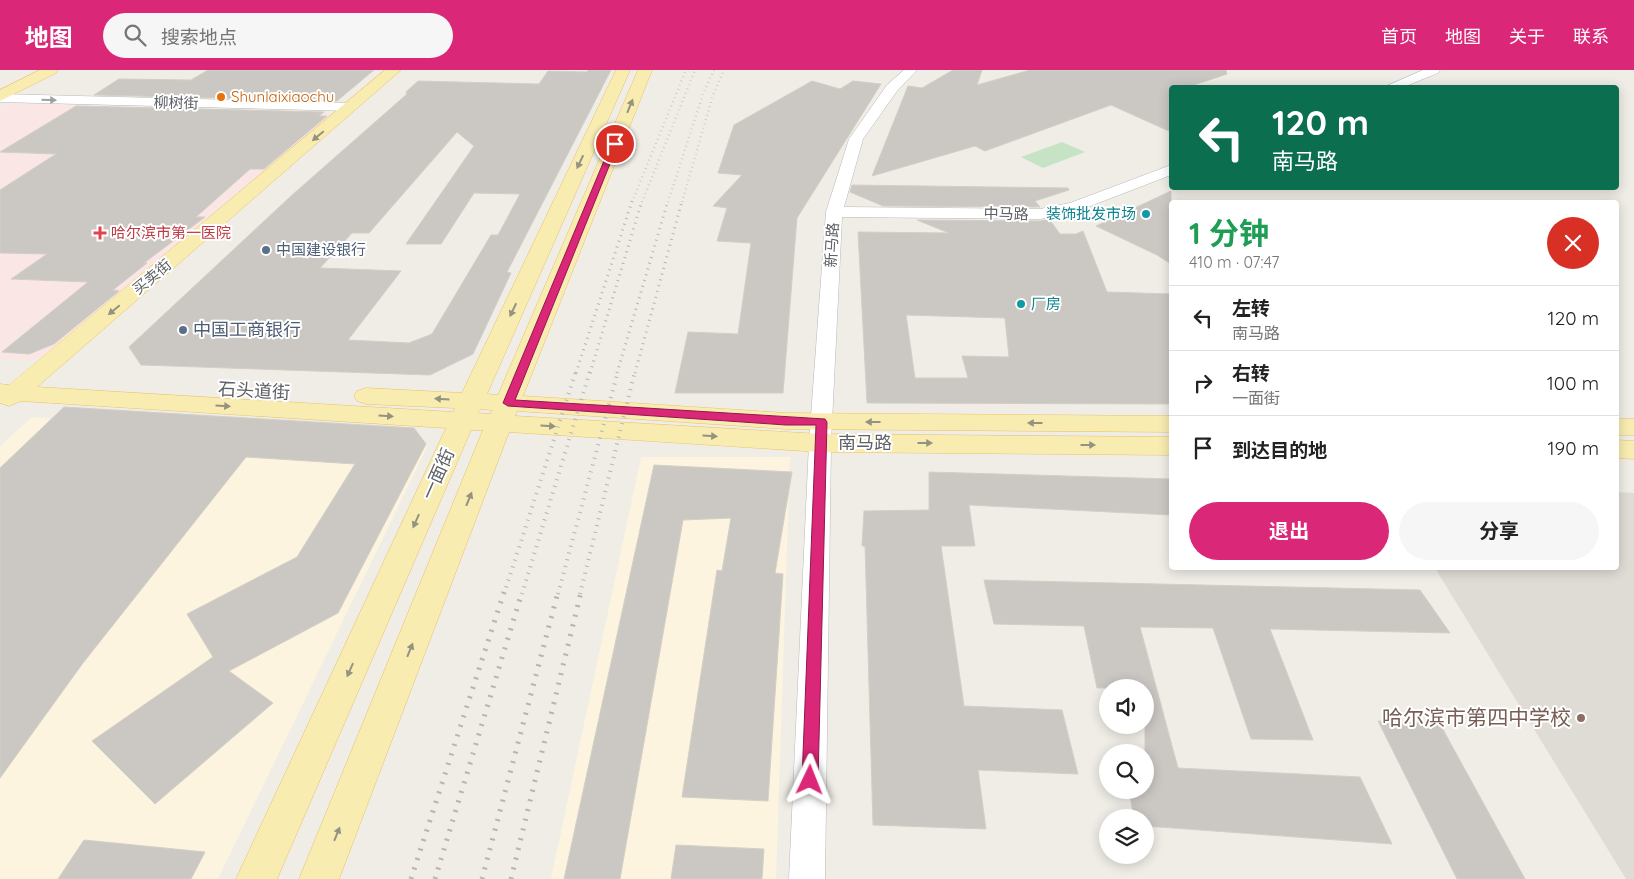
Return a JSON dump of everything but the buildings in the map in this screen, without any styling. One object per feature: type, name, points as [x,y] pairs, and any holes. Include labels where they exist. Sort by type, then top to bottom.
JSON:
[{"type":"main road","points":[[2,95],[51,70]]},
{"type":"main road","name":"买卖街","points":[[9,390],[352,107],[394,70]]},
{"type":"main road","name":"一面街","points":[[256,879],[466,411],[623,70]]},
{"type":"main road","points":[[319,879],[504,413],[645,70]]},
{"type":"main road","name":"石头道街","points":[[9,390],[504,413]]},
{"type":"main road","name":"南马路","points":[[504,413],[821,432],[1169,446]]},
{"type":"main road","name":"南马路","points":[[821,432],[1169,424]]},
{"type":"main road","points":[[1619,427],[1634,427]]},
{"type":"main road","points":[[1619,450],[1634,450]]},
{"type":"street","name":"新马路","points":[[807,879],[821,432],[834,212],[856,139],[892,88],[911,70]]},
{"type":"street","points":[[1396,85],[1434,70]]},
{"type":"street","name":"柳树街","points":[[2,95],[352,107]]},
{"type":"street","name":"中马路","points":[[834,212],[1040,214],[1074,207],[1169,171]]},
{"type":"shaded area","name":"哈尔滨市第一医院","points":[[15,103],[331,114],[338,116],[61,349],[33,360],[0,359],[0,108]]},
{"type":"shaded area","points":[[32,417],[428,445],[218,879],[0,879],[0,446]]},
{"type":"shaded area","points":[[641,457],[790,457],[776,879],[551,879]]},
{"type":"shaded area","name":"哈尔滨市第四中学校","points":[[1619,492],[1634,493],[1634,879],[1626,879],[1436,570],[1619,570]]},
{"type":"green space","points":[[1062,142],[1085,152],[1043,168],[1021,157]]},
{"type":"railway","points":[[632,202],[686,70]]},
{"type":"railway","points":[[642,202],[695,70]]},
{"type":"railway","points":[[668,202],[703,94],[714,70]]},
{"type":"railway","points":[[682,202],[713,95],[724,70]]},
{"type":"railway","points":[[576,373],[632,201]]},
{"type":"railway","points":[[590,373],[642,201]]},
{"type":"railway","points":[[617,373],[668,201]]},
{"type":"railway","points":[[635,373],[682,201]]},
{"type":"railway","points":[[504,594],[576,371]]},
{"type":"railway","points":[[522,594],[590,371]]},
{"type":"railway","points":[[558,594],[618,371]]},
{"type":"railway","points":[[580,594],[635,371]]},
{"type":"railway","points":[[411,879],[504,592]]},
{"type":"railway","points":[[435,879],[522,592]]},
{"type":"railway","points":[[482,879],[558,592]]},
{"type":"railway","points":[[511,879],[581,592]]},
{"type":"place","name":"Shunlaixiaochu","points":[[221,97]]},
{"type":"place","name":"装饰批发市场","points":[[1146,214]]},
{"type":"place","name":"哈尔滨市第一医院","points":[[100,233]]},
{"type":"place","name":"中国建设银行","points":[[266,250]]},
{"type":"place","name":"厂房","points":[[1021,304]]},
{"type":"place","name":"中国工商银行","points":[[183,330]]},
{"type":"place","name":"哈尔滨市第四中学校","points":[[1581,718]]},
{"type":"route","points":[[615,144],[508,403],[821,422],[810,780]]}]
